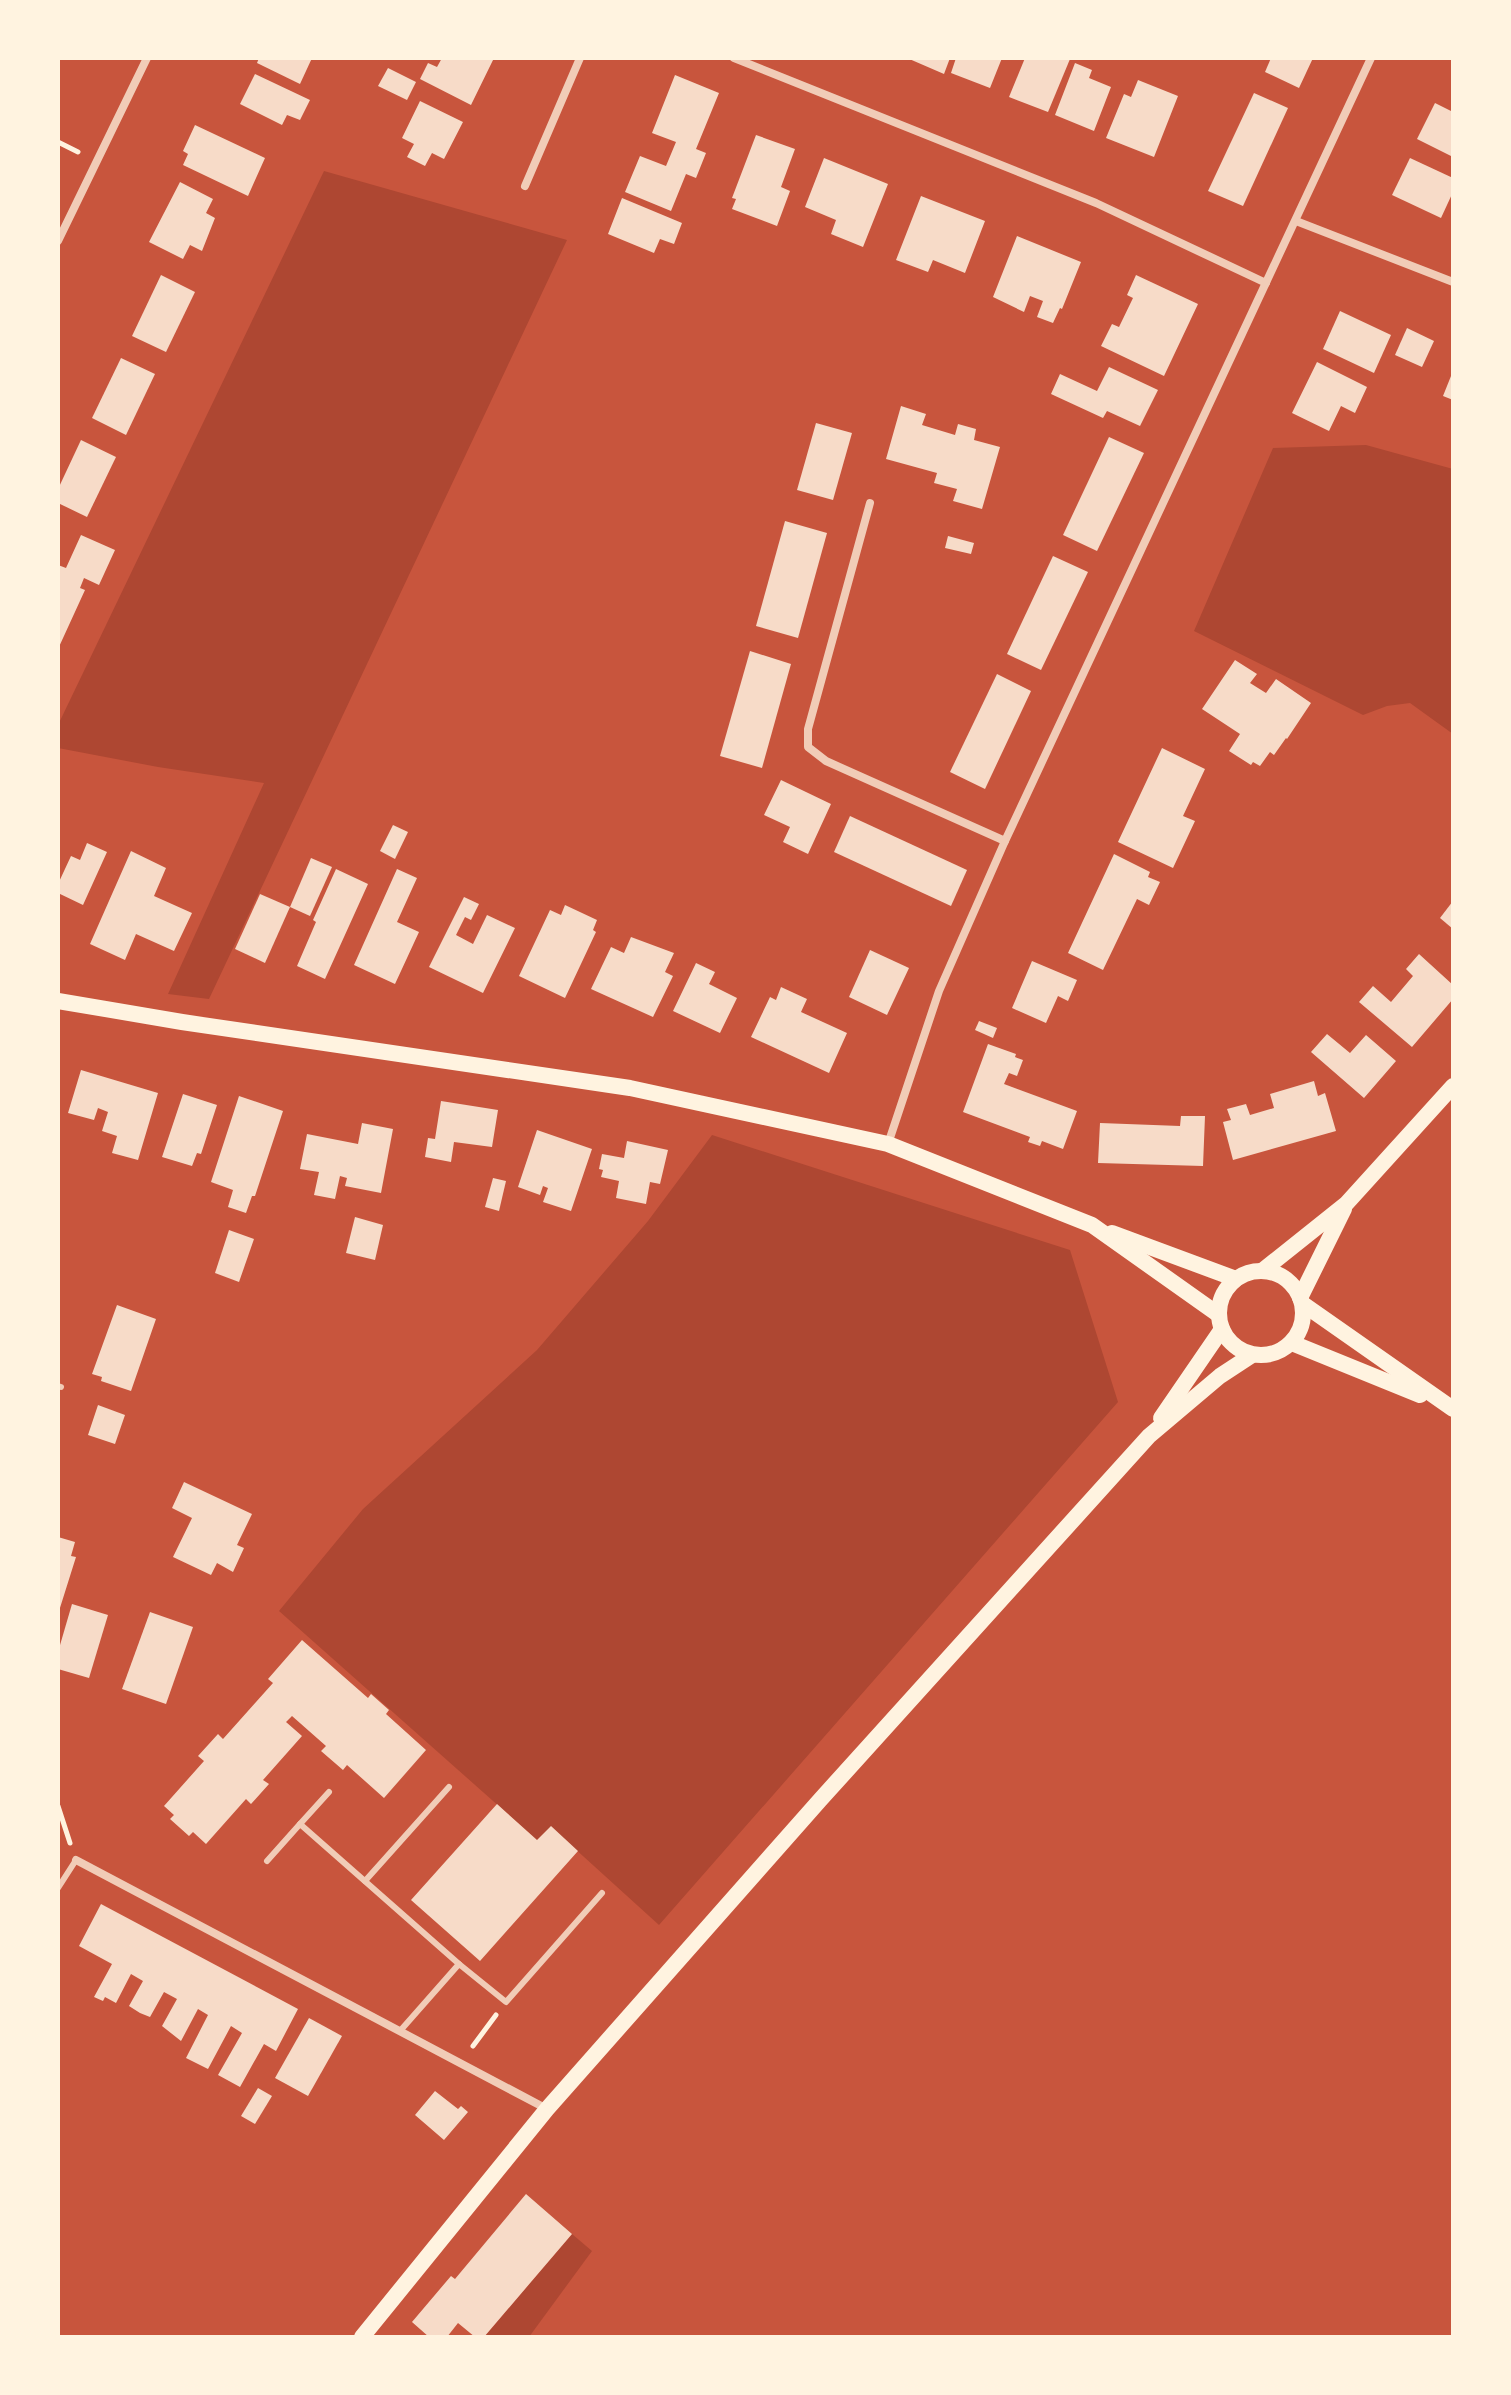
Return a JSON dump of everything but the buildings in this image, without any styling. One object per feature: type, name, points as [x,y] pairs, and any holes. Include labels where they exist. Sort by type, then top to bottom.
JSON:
[{"type":"main road","points":[[58,1001],[630,1088],[888,1144],[1236,1279]]},
{"type":"main road","points":[[1262,1271],[1346,1204],[1453,1086]]},
{"type":"main road","points":[[1092,1225],[1220,1322],[1229,1340],[1239,1350],[1267,1356],[1280,1352],[1292,1343],[1300,1331],[1303,1318],[1301,1301],[1346,1204]]},
{"type":"main road","points":[[1149,1436],[1220,1322],[1220,1301],[1226,1289],[1248,1273],[1262,1271],[1276,1273],[1288,1280],[1301,1301],[1450,1407]]},
{"type":"main road","points":[[1292,1343],[1450,1407]]},
{"type":"main road","points":[[362,2337],[547,2109],[820,1800],[1149,1436],[1220,1376],[1252,1355]]},
{"type":"street","points":[[58,241],[147,58]]},
{"type":"street","points":[[525,186],[580,58]]},
{"type":"street","points":[[734,58],[1096,203],[1266,283]]},
{"type":"street","points":[[888,1144],[939,991],[1005,841],[1371,58]]},
{"type":"street","points":[[1296,221],[1453,282]]},
{"type":"street","points":[[870,503],[808,729],[808,747],[826,761],[1005,841]]},
{"type":"street","points":[[76,1860],[547,2109]]},
{"type":"lane","points":[[365,1881],[449,1787]]},
{"type":"lane","points":[[267,1861],[329,1792]]},
{"type":"lane","points":[[300,1824],[506,2002],[602,1893]]},
{"type":"lane","points":[[58,1888],[76,1860]]},
{"type":"lane","points":[[400,2031],[459,1964]]},
{"type":"path","points":[[58,1806],[76,1860]]},
{"type":"path","points":[[460,2063],[506,2002]]},
{"type":"shaded area","points":[[324,171],[567,240],[209,999],[168,994],[264,783],[58,748],[58,725]]},
{"type":"shaded area","points":[[1366,445],[1453,469],[1453,734],[1410,703],[1387,706],[1363,715],[1194,631],[1273,448]]},
{"type":"shaded area","points":[[712,1135],[1070,1250],[1118,1402],[659,1925],[551,1827],[537,1840],[279,1611],[363,1509],[537,1350],[648,1221]]},
{"type":"shaded area","points":[[572,2234],[592,2251],[529,2337],[484,2337]]}]
